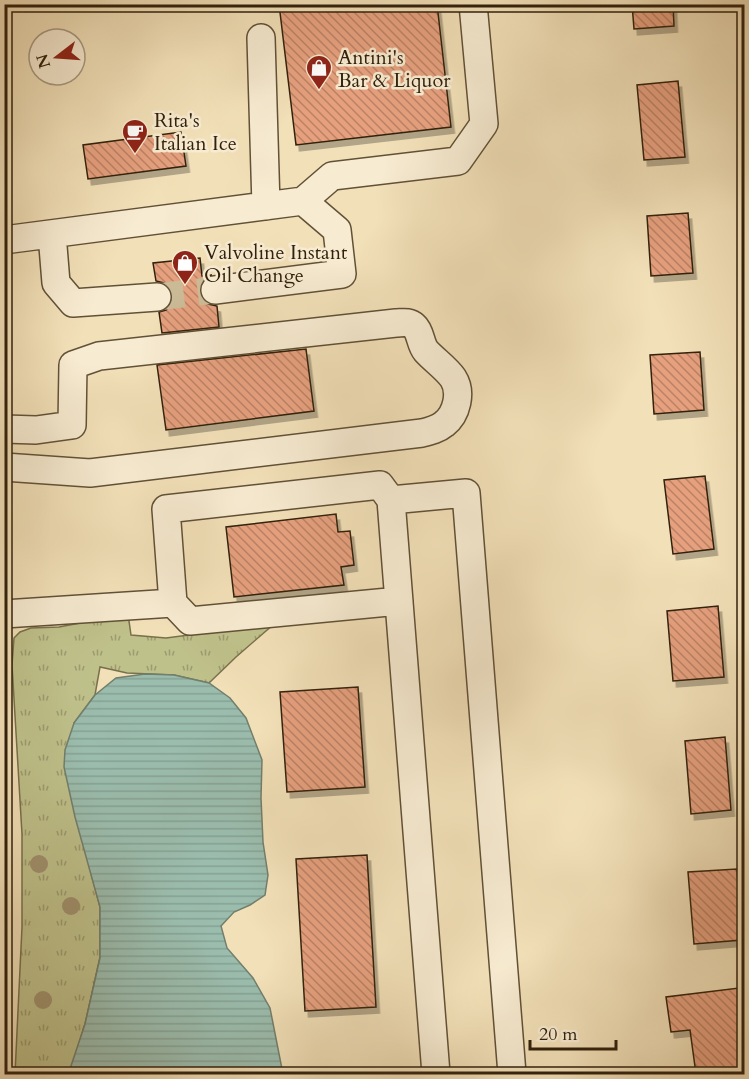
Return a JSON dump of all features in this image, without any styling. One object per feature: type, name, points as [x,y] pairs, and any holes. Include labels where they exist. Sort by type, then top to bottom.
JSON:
[{"type":"lane","points":[[4,240],[303,201],[332,176],[458,161],[484,124],[473,4]]},
{"type":"lane","points":[[261,38],[266,206]]},
{"type":"lane","points":[[215,290],[342,274],[337,230],[303,201]]},
{"type":"lane","points":[[52,234],[56,283],[73,303],[157,297]]},
{"type":"lane","points":[[4,429],[36,430],[72,425],[73,365],[99,356],[407,322],[414,326],[424,349],[453,378],[458,402],[445,424],[422,433],[90,473],[4,467]]},
{"type":"lane","points":[[399,601],[190,621],[173,603],[166,509],[380,485],[391,500],[399,601],[436,1074]]},
{"type":"lane","points":[[391,500],[466,493],[512,1074]]},
{"type":"lane","points":[[4,614],[173,603]]},
{"type":"green space","points":[[128,614],[131,635],[166,638],[274,624],[209,683],[174,675],[127,673],[100,667],[95,695],[74,723],[91,873],[100,907],[100,957],[85,1024],[70,1074],[15,1074],[22,927],[22,834],[12,665],[14,638],[20,632],[31,628],[59,627]]},
{"type":"shaded area","points":[[145,674],[174,675],[209,683],[230,698],[246,718],[262,760],[263,842],[268,875],[265,895],[234,912],[221,926],[227,948],[253,978],[270,1008],[283,1074],[70,1074],[85,1024],[100,958],[100,907],[75,817],[64,767],[65,750],[74,723],[95,695],[116,678]]},
{"type":"building","points":[[279,4],[437,4],[451,127],[296,145]]},
{"type":"building","points":[[632,4],[673,4],[674,26],[634,29]]},
{"type":"building","points":[[678,81],[685,157],[644,160],[637,85]]},
{"type":"building","name":"Rita's Italian Ice","points":[[181,132],[186,166],[88,179],[83,145]]},
{"type":"building","points":[[688,213],[693,273],[651,276],[647,216]]},
{"type":"building","name":"Valvoline Instant Oil Change","points":[[200,258],[202,276],[212,275],[201,283],[200,293],[208,304],[217,306],[219,327],[162,333],[159,312],[166,310],[171,304],[173,295],[164,283],[156,281],[153,263]]},
{"type":"building","points":[[306,349],[314,411],[166,430],[157,365]]},
{"type":"building","points":[[700,352],[704,410],[654,414],[650,355]]},
{"type":"building","points":[[705,476],[714,549],[673,554],[664,480]]},
{"type":"building","points":[[336,514],[338,532],[350,531],[354,565],[341,567],[344,585],[234,597],[226,527]]},
{"type":"building","points":[[718,606],[724,677],[673,681],[667,611]]},
{"type":"building","points":[[358,687],[365,787],[287,792],[280,692]]},
{"type":"building","points":[[725,737],[731,810],[691,814],[685,741]]},
{"type":"building","points":[[367,855],[376,1007],[305,1011],[296,859]]},
{"type":"building","points":[[737,869],[742,940],[694,944],[688,872]]},
{"type":"building","points":[[739,988],[744,1033],[744,1068],[696,1074],[690,1030],[671,1032],[666,997]]},
{"type":"tunnel","points":[[157,297],[215,290]]},
{"type":"place","name":"Antini's Bar & Liquor","points":[[319,91]]},
{"type":"place","name":"Rita's Italian Ice","points":[[135,155]]},
{"type":"place","name":"Valvoline Instant Oil Change","points":[[185,286]]}]
